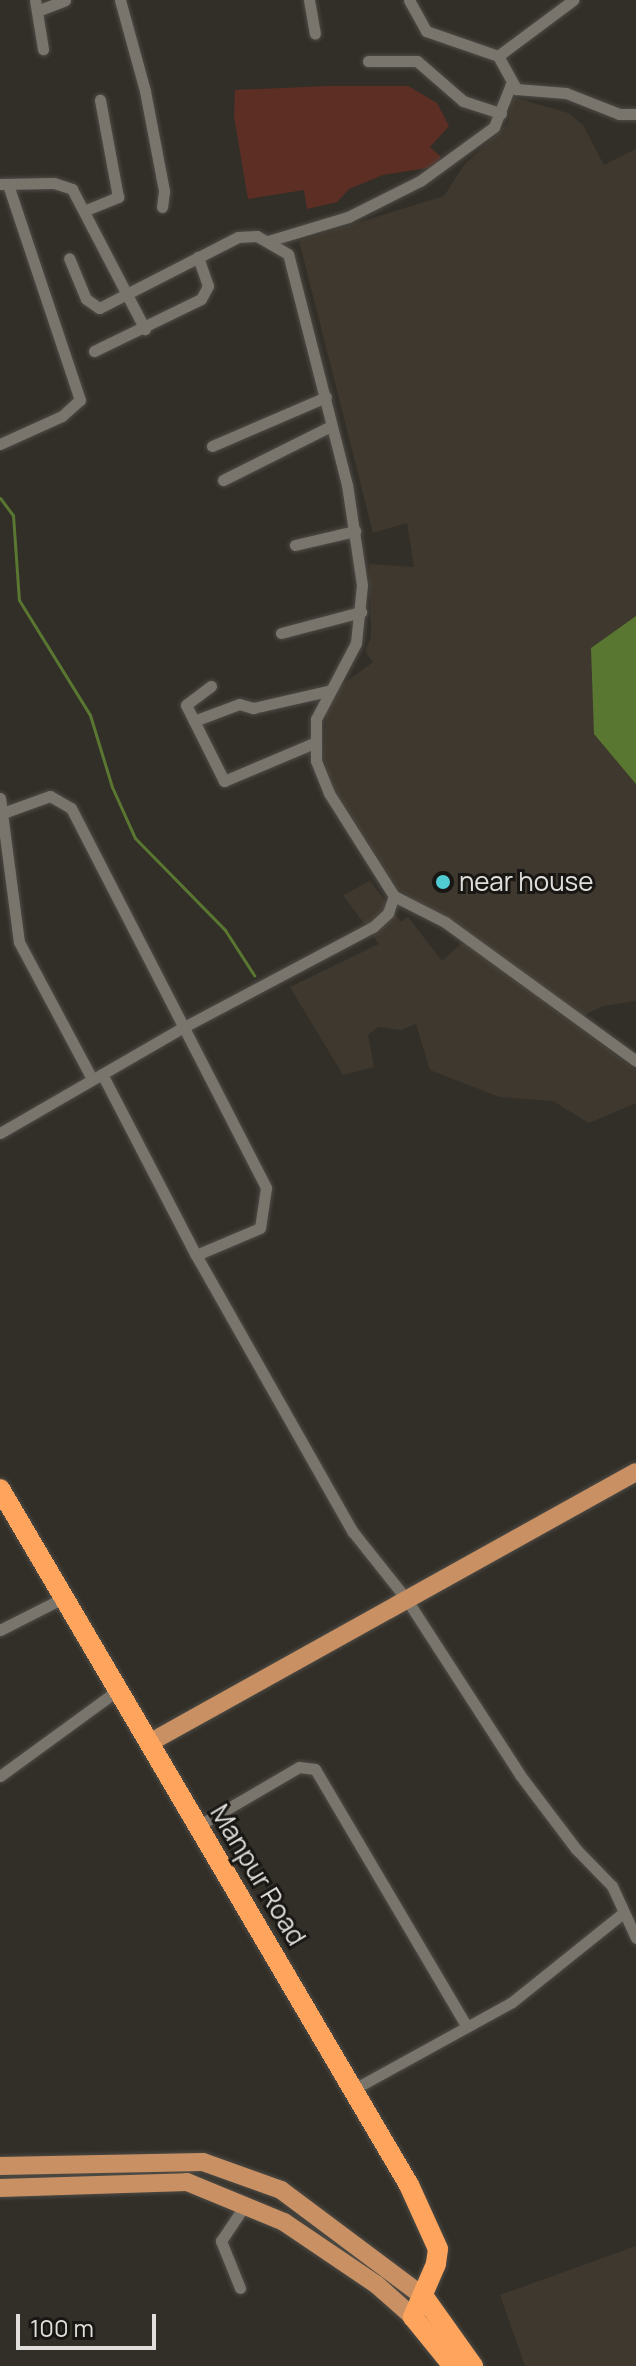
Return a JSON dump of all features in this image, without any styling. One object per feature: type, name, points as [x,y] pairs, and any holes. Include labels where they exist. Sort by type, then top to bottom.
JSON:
[{"type":"highway","name":"Manpur Road","points":[[0,1489],[409,2185],[438,2249],[424,2297],[413,2317]]},
{"type":"highway","points":[[424,2297],[473,2366]]},
{"type":"highway","points":[[413,2317],[453,2366]]},
{"type":"main road","points":[[149,1743],[636,1472]]},
{"type":"main road","points":[[0,2166],[203,2162],[281,2190],[424,2297]]},
{"type":"main road","points":[[0,2188],[187,2182],[284,2222],[377,2285],[413,2317]]},
{"type":"street","points":[[43,49],[36,5],[65,0]]},
{"type":"street","points":[[120,0],[145,91],[164,191],[162,207]]},
{"type":"street","points":[[309,0],[315,33]]},
{"type":"street","points":[[498,56],[573,0]]},
{"type":"street","points":[[411,2],[432,34],[498,56],[511,84],[526,93],[566,93],[619,114],[636,114]]},
{"type":"street","points":[[368,61],[417,61],[463,101],[501,113]]},
{"type":"street","points":[[268,241],[348,217],[400,194],[486,135],[501,113],[511,84]]},
{"type":"street","points":[[84,207],[118,197],[100,100]]},
{"type":"street","points":[[0,444],[62,416],[80,400],[4,184],[54,183],[72,189],[145,329]]},
{"type":"street","points":[[69,258],[93,307],[129,295],[238,237],[268,241],[281,247],[292,263],[326,397],[355,531],[361,612],[352,654],[328,691],[314,743],[329,793],[394,896],[445,922],[636,1061]]},
{"type":"street","points":[[94,351],[145,329],[205,294],[208,286],[198,257]]},
{"type":"street","points":[[212,446],[326,397]]},
{"type":"street","points":[[223,480],[331,426]]},
{"type":"street","points":[[295,545],[355,531]]},
{"type":"street","points":[[281,633],[361,612]]},
{"type":"street","points":[[211,686],[186,703],[224,781],[314,743]]},
{"type":"street","points":[[194,721],[239,704],[253,708],[328,691]]},
{"type":"street","points":[[2,813],[50,796],[65,801],[266,1188],[260,1228],[196,1255]]},
{"type":"street","points":[[0,798],[19,942],[353,1532],[407,1600],[520,1775],[576,1849],[612,1886],[622,1914],[636,1938]]},
{"type":"street","points":[[0,1133],[182,1028],[373,927],[394,896]]},
{"type":"street","points":[[0,1630],[63,1598]]},
{"type":"street","points":[[0,1776],[118,1690]]},
{"type":"street","points":[[198,1826],[299,1767],[315,1769],[467,2027]]},
{"type":"street","points":[[354,2089],[467,2027],[546,1978],[622,1914]]},
{"type":"street","points":[[240,2288],[221,2241],[245,2205]]},
{"type":"shaded area","points":[[408,86],[437,103],[449,126],[430,147],[441,157],[433,167],[383,175],[349,189],[337,202],[307,209],[304,190],[248,199],[234,116],[235,90]]},
{"type":"shaded area","points":[[513,97],[568,113],[583,125],[604,165],[636,149],[636,1001],[603,1006],[583,1016],[398,889],[332,786],[324,758],[326,712],[338,688],[373,662],[365,651],[371,637],[369,564],[414,567],[407,523],[373,533],[299,241],[444,196],[464,165],[508,123]]},
{"type":"shaded area","points":[[636,616],[636,784],[594,734],[591,648]]},
{"type":"shaded area","points":[[370,881],[401,922],[408,917],[442,961],[463,942],[636,1070],[636,1103],[589,1123],[553,1101],[499,1097],[430,1070],[416,1024],[401,1030],[378,1027],[368,1035],[374,1067],[343,1075],[290,987],[379,944],[343,895]]},
{"type":"shaded area","points":[[636,2246],[636,2366],[525,2366],[500,2295]]},
{"type":"waterway","points":[[0,498],[13,515],[19,600],[90,715],[112,787],[135,838],[225,930],[254,975]]},
{"type":"place","name":"near house","points":[[443,882]]}]
